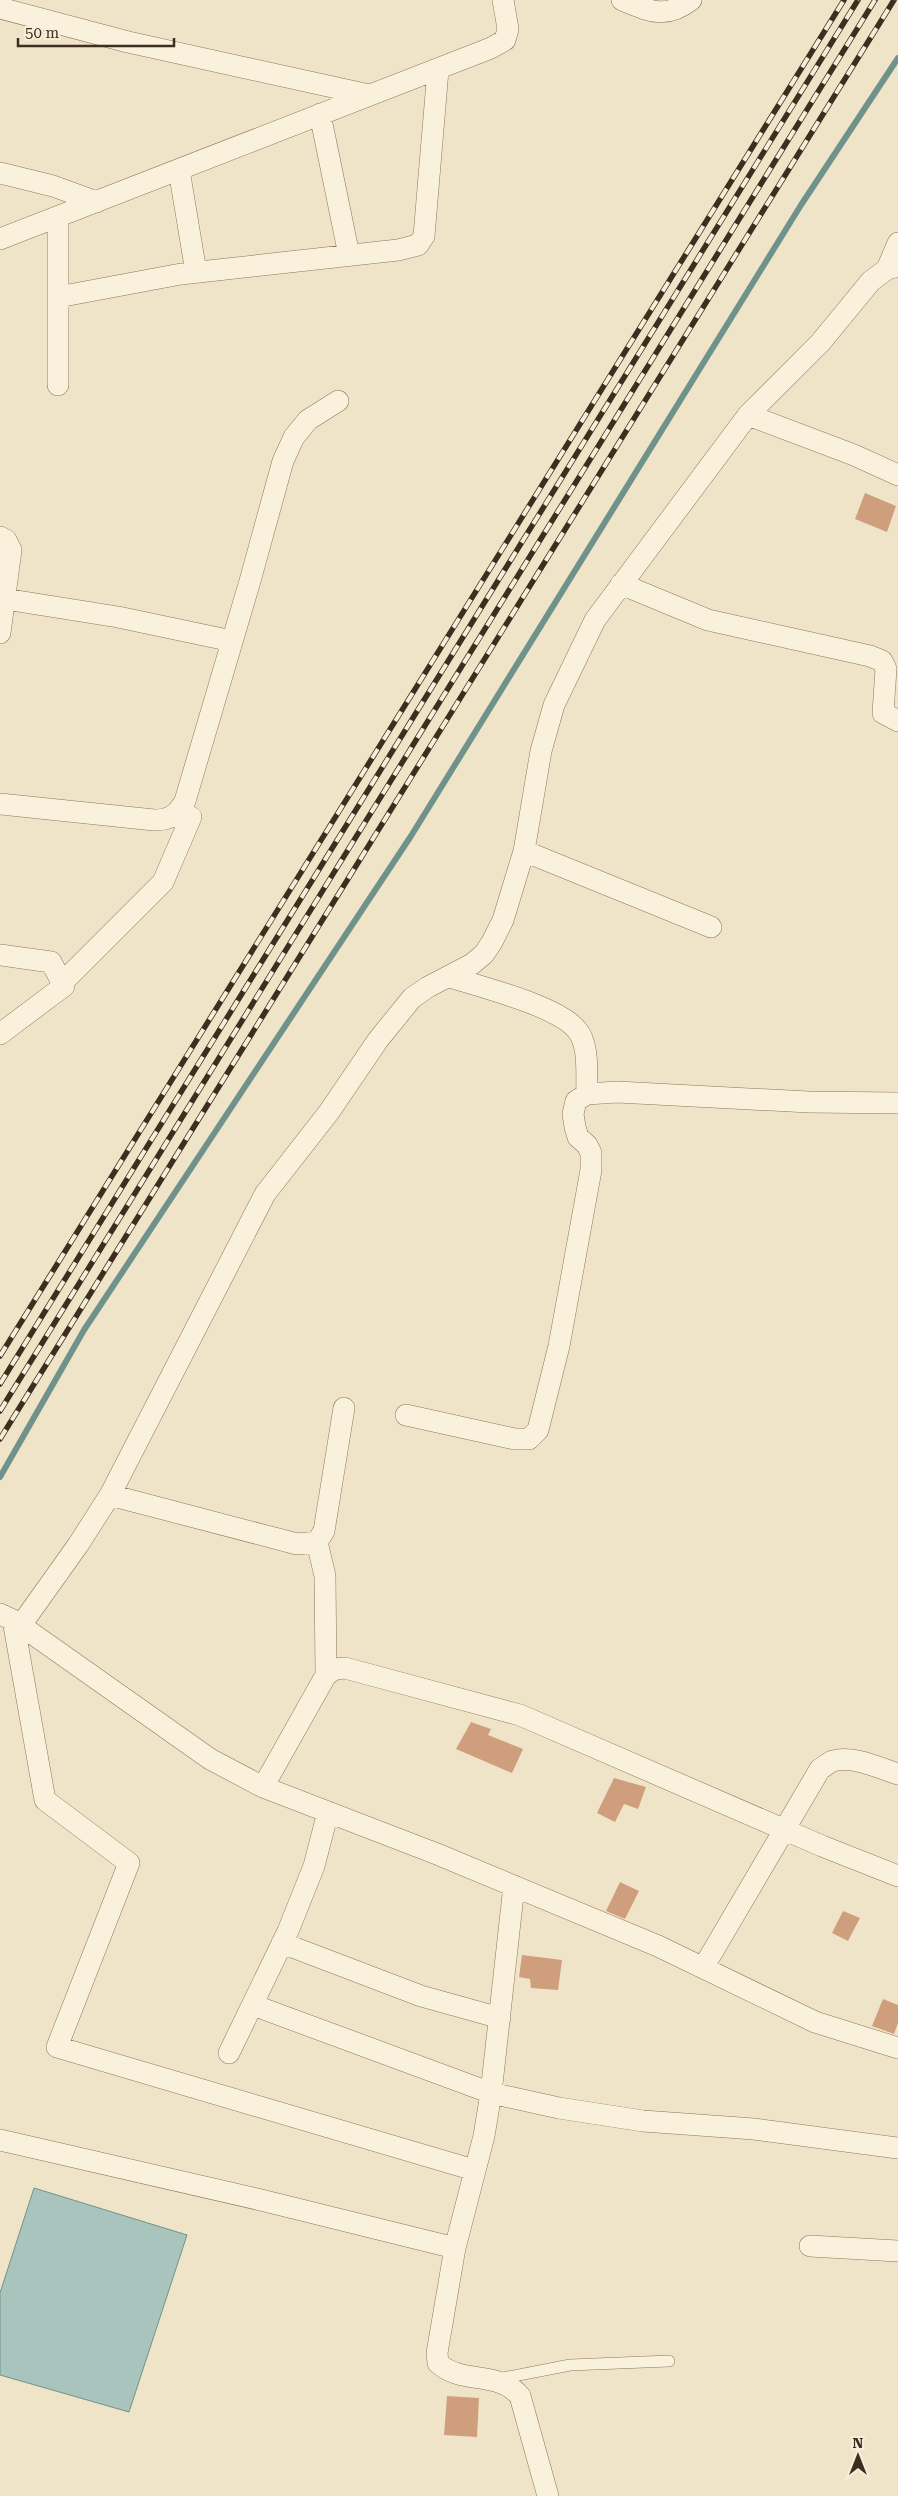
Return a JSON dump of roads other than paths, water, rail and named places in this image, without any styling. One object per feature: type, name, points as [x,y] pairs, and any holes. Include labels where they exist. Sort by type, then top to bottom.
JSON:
[{"type":"street","points":[[0,239],[369,95],[438,70],[505,40],[508,29],[504,0]]},
{"type":"street","points":[[622,0],[649,11],[667,13],[680,8],[691,0]]},
{"type":"street","points":[[0,8],[128,42],[369,95]]},
{"type":"street","points":[[58,297],[196,272],[418,246],[424,236],[438,70]]},
{"type":"street","points":[[320,114],[349,255]]},
{"type":"street","points":[[179,170],[196,272]]},
{"type":"street","points":[[0,173],[53,186],[97,202]]},
{"type":"street","points":[[58,217],[58,386]]},
{"type":"street","points":[[11,1620],[78,1545],[110,1495],[264,1194],[329,1112],[378,1040],[412,998],[428,987],[472,964],[484,954],[492,942],[503,920],[524,851],[541,751],[554,705],[595,620],[748,414],[820,343],[871,281],[892,267],[898,243]]},
{"type":"street","points":[[0,804],[99,816],[166,820],[178,812],[185,801],[283,461],[294,437],[308,420],[338,401]]},
{"type":"street","points":[[748,414],[854,455],[898,475]]},
{"type":"street","points":[[0,537],[6,540],[11,550],[0,633]]},
{"type":"street","points":[[621,584],[708,620],[870,656],[882,661],[886,669],[883,713],[898,722]]},
{"type":"street","points":[[5,599],[118,617],[232,641]]},
{"type":"street","points":[[62,982],[163,882],[191,817]]},
{"type":"street","points":[[524,851],[711,926]]},
{"type":"street","points":[[0,955],[51,962],[64,986],[0,1034]]},
{"type":"street","points":[[450,977],[558,1014],[578,1030],[585,1049],[587,1094]]},
{"type":"street","points":[[406,1415],[515,1439],[529,1439],[538,1430],[559,1346],[591,1170],[591,1153],[587,1145],[578,1137],[573,1114],[576,1101],[587,1094],[617,1092],[809,1102],[898,1103]]},
{"type":"street","points":[[326,1675],[325,1576],[317,1542],[324,1531],[344,1408]]},
{"type":"street","points":[[110,1495],[296,1544],[317,1542]]},
{"type":"street","points":[[11,1620],[210,1759],[263,1787],[514,1886],[658,1946],[815,2022],[898,2048]]},
{"type":"street","points":[[11,1620],[45,1800],[129,1863],[56,2047],[474,2170]]},
{"type":"street","points":[[263,1787],[326,1675],[335,1669],[345,1668],[520,1715],[783,1829],[898,1876]]},
{"type":"street","points":[[703,1968],[820,1769],[833,1761],[860,1762],[898,1774]]},
{"type":"street","points":[[229,2053],[282,1943],[314,1866],[328,1812]]},
{"type":"street","points":[[514,1886],[500,2018],[484,2136],[456,2248],[437,2353],[438,2363],[446,2370],[456,2374],[496,2380],[511,2386],[520,2396],[548,2496]]},
{"type":"street","points":[[282,1943],[421,1996],[500,2018]]},
{"type":"street","points":[[253,2004],[491,2093],[559,2108],[643,2121],[754,2129],[898,2148]]},
{"type":"street","points":[[0,2140],[261,2200],[456,2248]]},
{"type":"street","points":[[810,2246],[898,2252]]},
{"type":"lane","points":[[496,2380],[570,2365],[669,2361]]},
{"type":"water","points":[[34,2188],[187,2235],[129,2412],[0,2375],[0,2293]]},
{"type":"waterway","points":[[0,1477],[84,1330],[411,836],[801,205],[898,58]]},
{"type":"railway","points":[[0,1356],[844,0]]},
{"type":"railway","points":[[0,1384],[858,0]]},
{"type":"railway","points":[[0,1411],[875,0]]},
{"type":"railway","points":[[0,1439],[894,0]]}]
